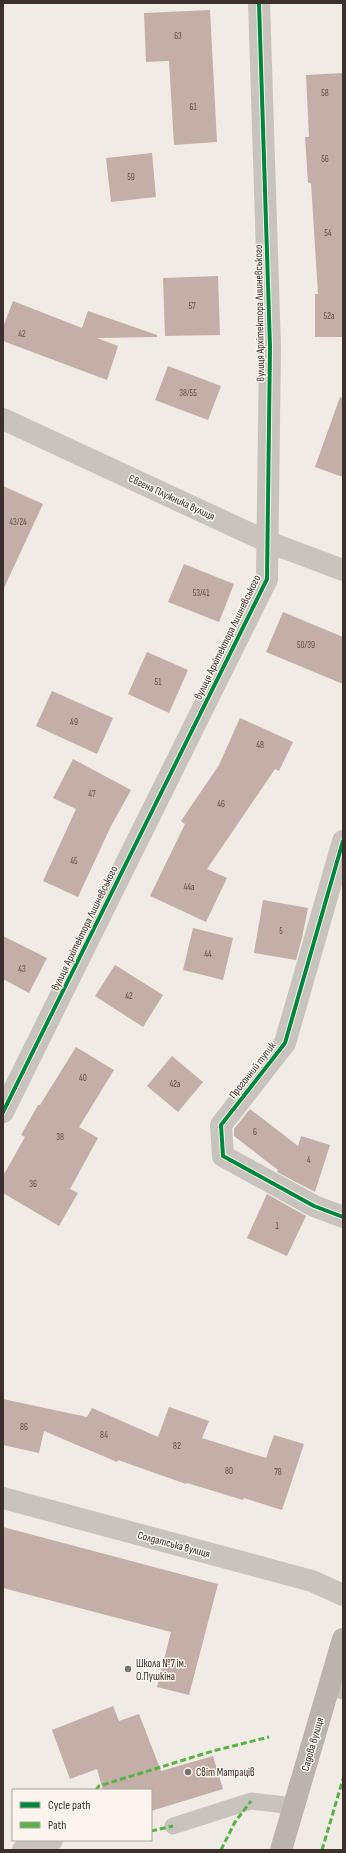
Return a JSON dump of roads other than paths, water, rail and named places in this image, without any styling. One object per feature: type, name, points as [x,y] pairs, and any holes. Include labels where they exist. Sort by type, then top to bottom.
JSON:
[{"type":"main road","name":"Садова вулиця","points":[[281,1850],[294,1806],[336,1690],[343,1639]]},
{"type":"street","name":"вулиця Архітектора Лишневського","points":[[3,1112],[267,579],[270,347],[259,3]]},
{"type":"street","name":"Євгена Плужника вулиця","points":[[3,419],[268,542],[343,570]]},
{"type":"street","name":"Прогонний тупик","points":[[343,840],[285,1043],[221,1125],[223,1156],[314,1206],[343,1216]]},
{"type":"street","name":"Солдатська вулиця","points":[[3,1498],[312,1581],[343,1595]]},
{"type":"street","points":[[24,1850],[49,1841]]},
{"type":"lane","points":[[173,1826],[251,1801],[294,1806]]},
{"type":"place","name":"Школа №7 ім. О.Пушкіна","points":[[128,1669]]},
{"type":"place","name":"Світ Матраців","points":[[188,1772]]}]
